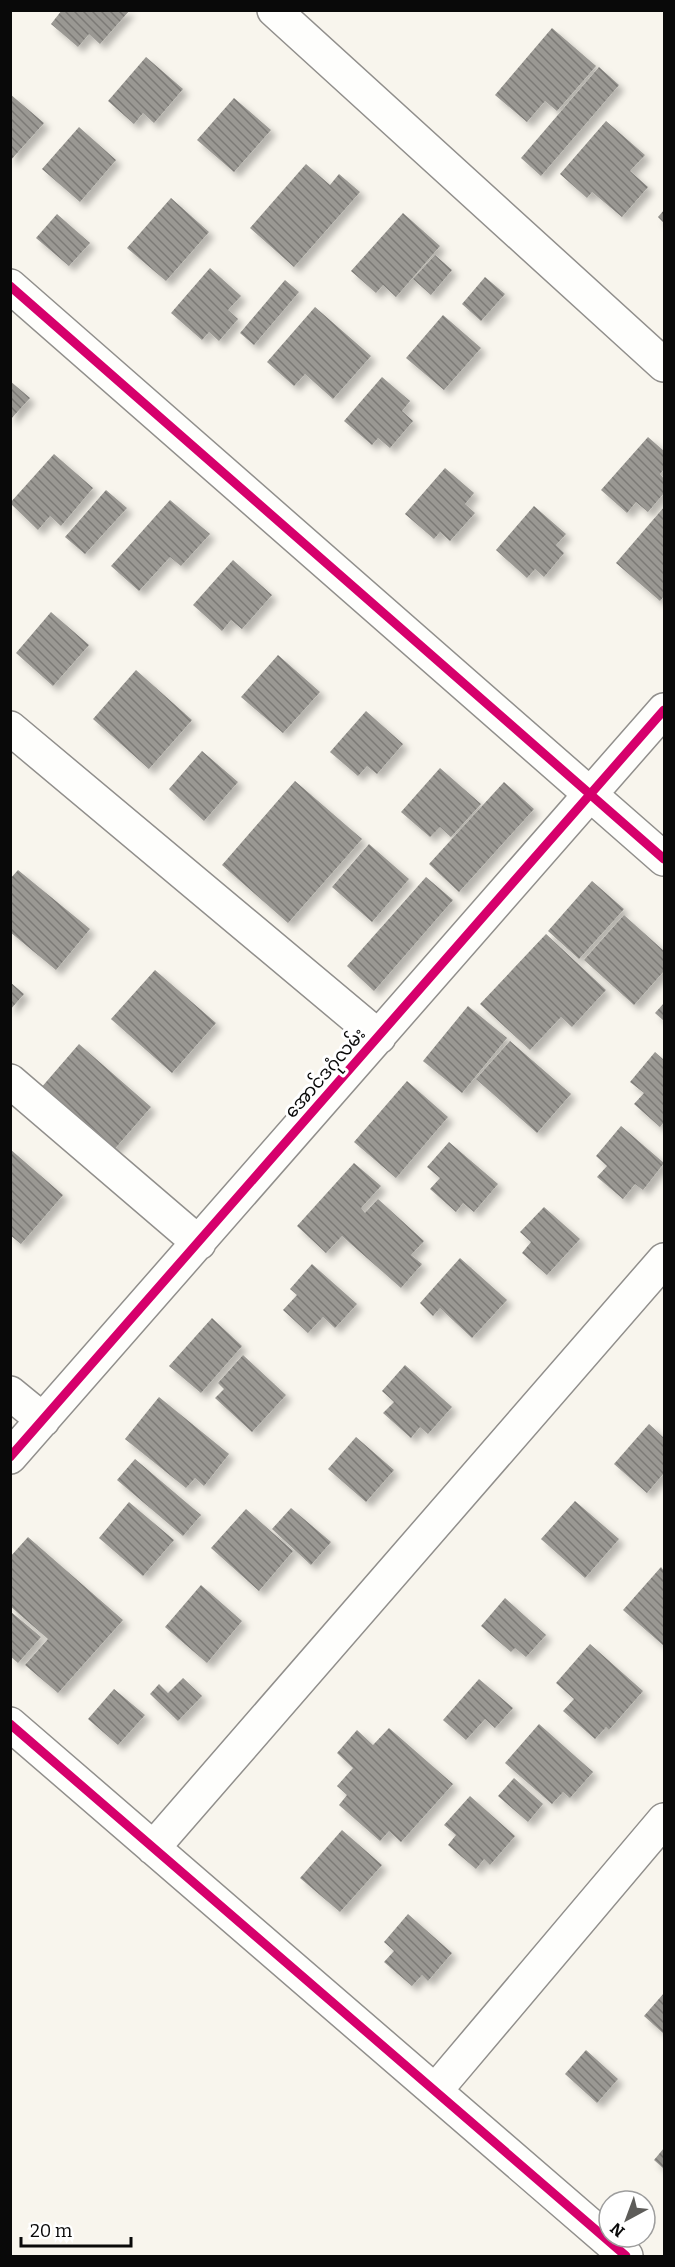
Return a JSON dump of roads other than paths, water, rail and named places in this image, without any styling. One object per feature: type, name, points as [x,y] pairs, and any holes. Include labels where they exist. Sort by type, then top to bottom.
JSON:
[{"type":"street","points":[[274,10],[664,364]]},
{"type":"street","points":[[10,286],[664,859]]},
{"type":"street","name":"အောင်ဒဂုံလမ်း","points":[[10,1457],[664,710]]},
{"type":"street","points":[[10,728],[379,1037]]},
{"type":"street","points":[[10,1081],[199,1243]]},
{"type":"street","points":[[153,1848],[664,1260]]},
{"type":"street","points":[[10,1393],[43,1420]]},
{"type":"street","points":[[10,1724],[626,2256]]},
{"type":"street","points":[[435,2091],[664,1820]]}]
